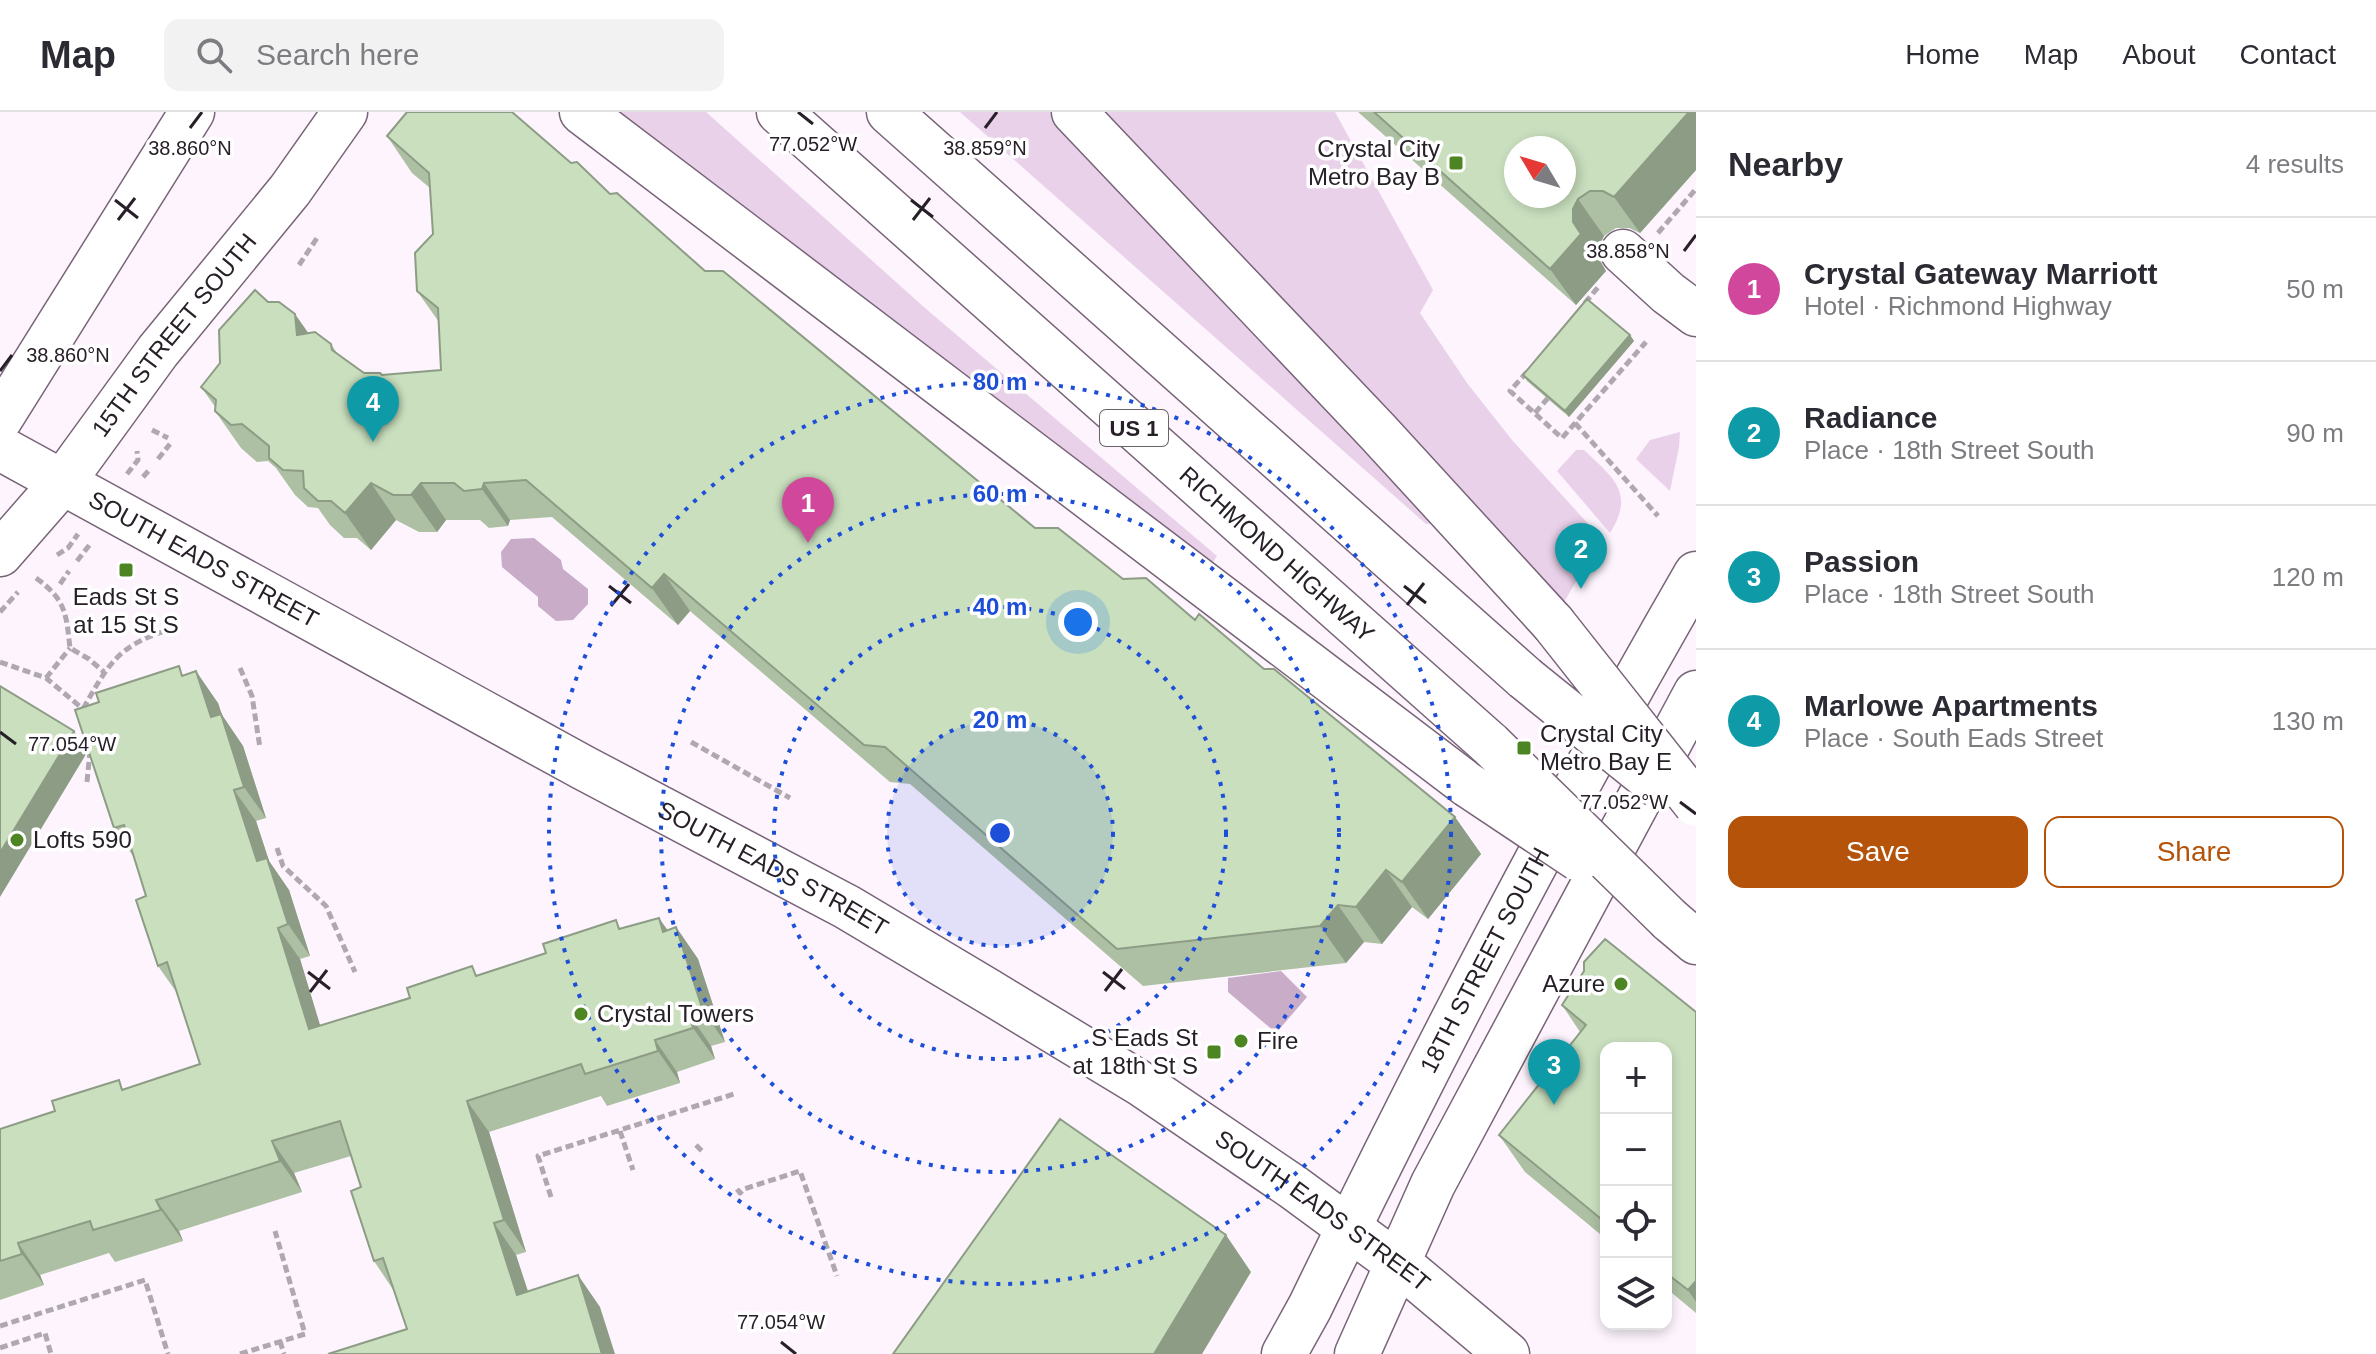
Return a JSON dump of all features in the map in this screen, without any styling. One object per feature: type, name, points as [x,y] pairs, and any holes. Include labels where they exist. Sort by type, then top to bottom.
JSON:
[{"type":"main road","points":[[0,419],[192,112]]},
{"type":"main road","name":"15TH STREET SOUTH","points":[[0,554],[62,483],[158,351],[290,190],[345,112]]},
{"type":"main road","points":[[582,112],[1468,785],[1683,931]]},
{"type":"main road","name":"RICHMOND HIGHWAY","points":[[779,112],[1490,744],[1683,931]]},
{"type":"main road","points":[[889,112],[1525,678],[1696,816]]},
{"type":"main road","points":[[1074,112],[1377,431],[1553,623],[1696,804]]},
{"type":"main road","points":[[1627,257],[1696,314]]},
{"type":"main road","name":"SOUTH EADS STREET","points":[[0,448],[584,768],[847,907],[1143,1085],[1398,1263],[1507,1354]]},
{"type":"main road","name":"18TH STREET SOUTH","points":[[1284,1354],[1518,895],[1696,574]]},
{"type":"main road","points":[[1357,1354],[1433,1184],[1696,693]]},
{"type":"path","points":[[1580,309],[1696,189]]},
{"type":"path","points":[[299,265],[317,238]]},
{"type":"path","points":[[1530,368],[1510,391],[1562,438],[1646,342]]},
{"type":"path","points":[[1535,413],[1548,398]]},
{"type":"path","points":[[1575,423],[1658,516]]},
{"type":"path","points":[[152,430],[169,441],[158,459]]},
{"type":"path","points":[[143,477],[151,468]]},
{"type":"path","points":[[77,561],[92,541]]},
{"type":"path","points":[[60,584],[69,571]]},
{"type":"path","points":[[36,578],[53,591],[66,613],[70,648],[46,678]]},
{"type":"path","points":[[83,709],[104,672],[125,648],[147,636],[168,630]]},
{"type":"path","points":[[70,648],[104,672]]},
{"type":"path","points":[[0,662],[46,678],[83,709],[87,724]]},
{"type":"path","points":[[240,668],[252,696],[260,748]]},
{"type":"path","points":[[691,742],[790,798]]},
{"type":"path","points":[[87,782],[89,745]]},
{"type":"path","points":[[277,848],[283,866],[326,906],[355,972]]},
{"type":"path","points":[[551,1197],[538,1156],[737,1093]]},
{"type":"path","points":[[620,1131],[633,1170]]},
{"type":"path","points":[[696,1145],[702,1151]]},
{"type":"path","points":[[737,1189],[740,1193],[800,1171],[837,1276]]},
{"type":"path","points":[[240,1354],[305,1334],[275,1231]]},
{"type":"path","points":[[0,1326],[145,1280],[168,1354]]},
{"type":"path","points":[[0,1348],[45,1333],[51,1354]]},
{"type":"path","points":[[280,1341],[284,1354]]},
{"type":"shaded area","points":[[610,112],[706,112],[925,308],[1217,556],[1210,567]]},
{"type":"shaded area","points":[[960,112],[1050,112],[1088,148],[1438,523],[1426,524]]},
{"type":"shaded area","points":[[1103,112],[1335,112],[1433,290],[1420,313],[1467,383],[1512,440],[1601,538],[1563,604]]},
{"type":"shaded area","points":[[1680,432],[1670,491],[1636,459],[1650,440]]},
{"type":"shaded area","points":[[1576,450],[1584,450],[1617,486],[1621,507],[1610,533],[1557,471]]},
{"type":"shaded area","points":[[534,538],[561,560],[563,569],[588,589],[588,604],[573,620],[556,621],[538,606],[538,597],[502,567],[501,552],[511,539]]},
{"type":"shaded area","points":[[1281,971],[1307,997],[1276,1033],[1228,992],[1228,978]]},
{"type":"building","points":[[407,112],[512,112],[571,163],[577,162],[610,194],[617,193],[705,271],[723,271],[1035,528],[1058,528],[1123,579],[1146,578],[1195,620],[1199,614],[1264,669],[1274,669],[1455,817],[1402,882],[1386,870],[1356,907],[1338,905],[1320,926],[1117,949],[885,747],[864,745],[664,574],[652,588],[526,480],[484,483],[482,489],[464,491],[454,483],[421,483],[411,495],[393,495],[371,483],[345,513],[331,501],[318,501],[304,488],[303,471],[283,470],[269,458],[269,446],[242,424],[231,425],[215,411],[216,400],[201,387],[220,363],[219,330],[255,290],[268,302],[279,302],[295,314],[297,335],[315,332],[331,344],[332,350],[364,373],[382,375],[441,370],[438,308],[417,291],[415,253],[433,234],[429,173],[387,136]]},
{"type":"building","points":[[1374,112],[1689,112],[1614,197],[1603,191],[1590,191],[1576,203],[1576,136],[1504,136],[1504,208],[1574,208],[1573,222],[1581,234],[1550,269]]},
{"type":"building","points":[[1587,299],[1630,335],[1565,411],[1523,375]]},
{"type":"building","name":"Crystal Towers","points":[[179,666],[182,676],[196,671],[211,717],[221,714],[244,787],[234,790],[257,861],[267,858],[288,924],[278,928],[309,1029],[410,998],[407,988],[472,966],[476,976],[546,953],[543,944],[616,920],[619,929],[659,918],[663,932],[676,927],[703,1011],[689,1014],[693,1028],[655,1040],[658,1051],[585,1074],[581,1064],[467,1101],[504,1220],[494,1223],[517,1295],[578,1275],[602,1354],[328,1354],[407,1329],[383,1258],[374,1261],[351,1191],[361,1187],[340,1121],[272,1141],[280,1161],[156,1200],[161,1210],[93,1230],[90,1221],[18,1243],[22,1254],[0,1261],[0,1129],[55,1111],[52,1101],[119,1080],[122,1090],[200,1064],[167,962],[158,966],[136,900],[146,896],[124,825],[114,828],[75,710],[99,702],[96,693]]},
{"type":"building","name":"Lofts 590","points":[[0,686],[74,731],[0,853]]},
{"type":"building","points":[[1605,939],[1696,1012],[1696,1281],[1688,1290],[1672,1278],[1672,1042],[1600,1042],[1600,1218],[1499,1135],[1586,1025],[1562,1005],[1584,971],[1584,962]]},
{"type":"building","points":[[1060,1119],[1226,1235],[1154,1354],[893,1354]]},
{"type":"place","name":"Crystal City Metro Bay B","points":[[1456,163]]},
{"type":"place","name":"Marlowe Apartments","points":[[373,442]]},
{"type":"place","name":"Crystal Gateway Marriott","points":[[808,543]]},
{"type":"place","name":"Eads St S at 15 St S","points":[[126,570]]},
{"type":"place","name":"Radiance","points":[[1581,589]]},
{"type":"place","name":"Crystal City Metro Bay E","points":[[1524,748]]},
{"type":"place","name":"Lofts 590","points":[[17,840]]},
{"type":"place","name":"Azure","points":[[1621,984]]},
{"type":"place","name":"Crystal Towers","points":[[581,1014]]},
{"type":"place","name":"Fire","points":[[1241,1041]]},
{"type":"place","name":"S Eads St at 18th St S","points":[[1214,1052]]},
{"type":"place","name":"Passion","points":[[1554,1105]]}]
